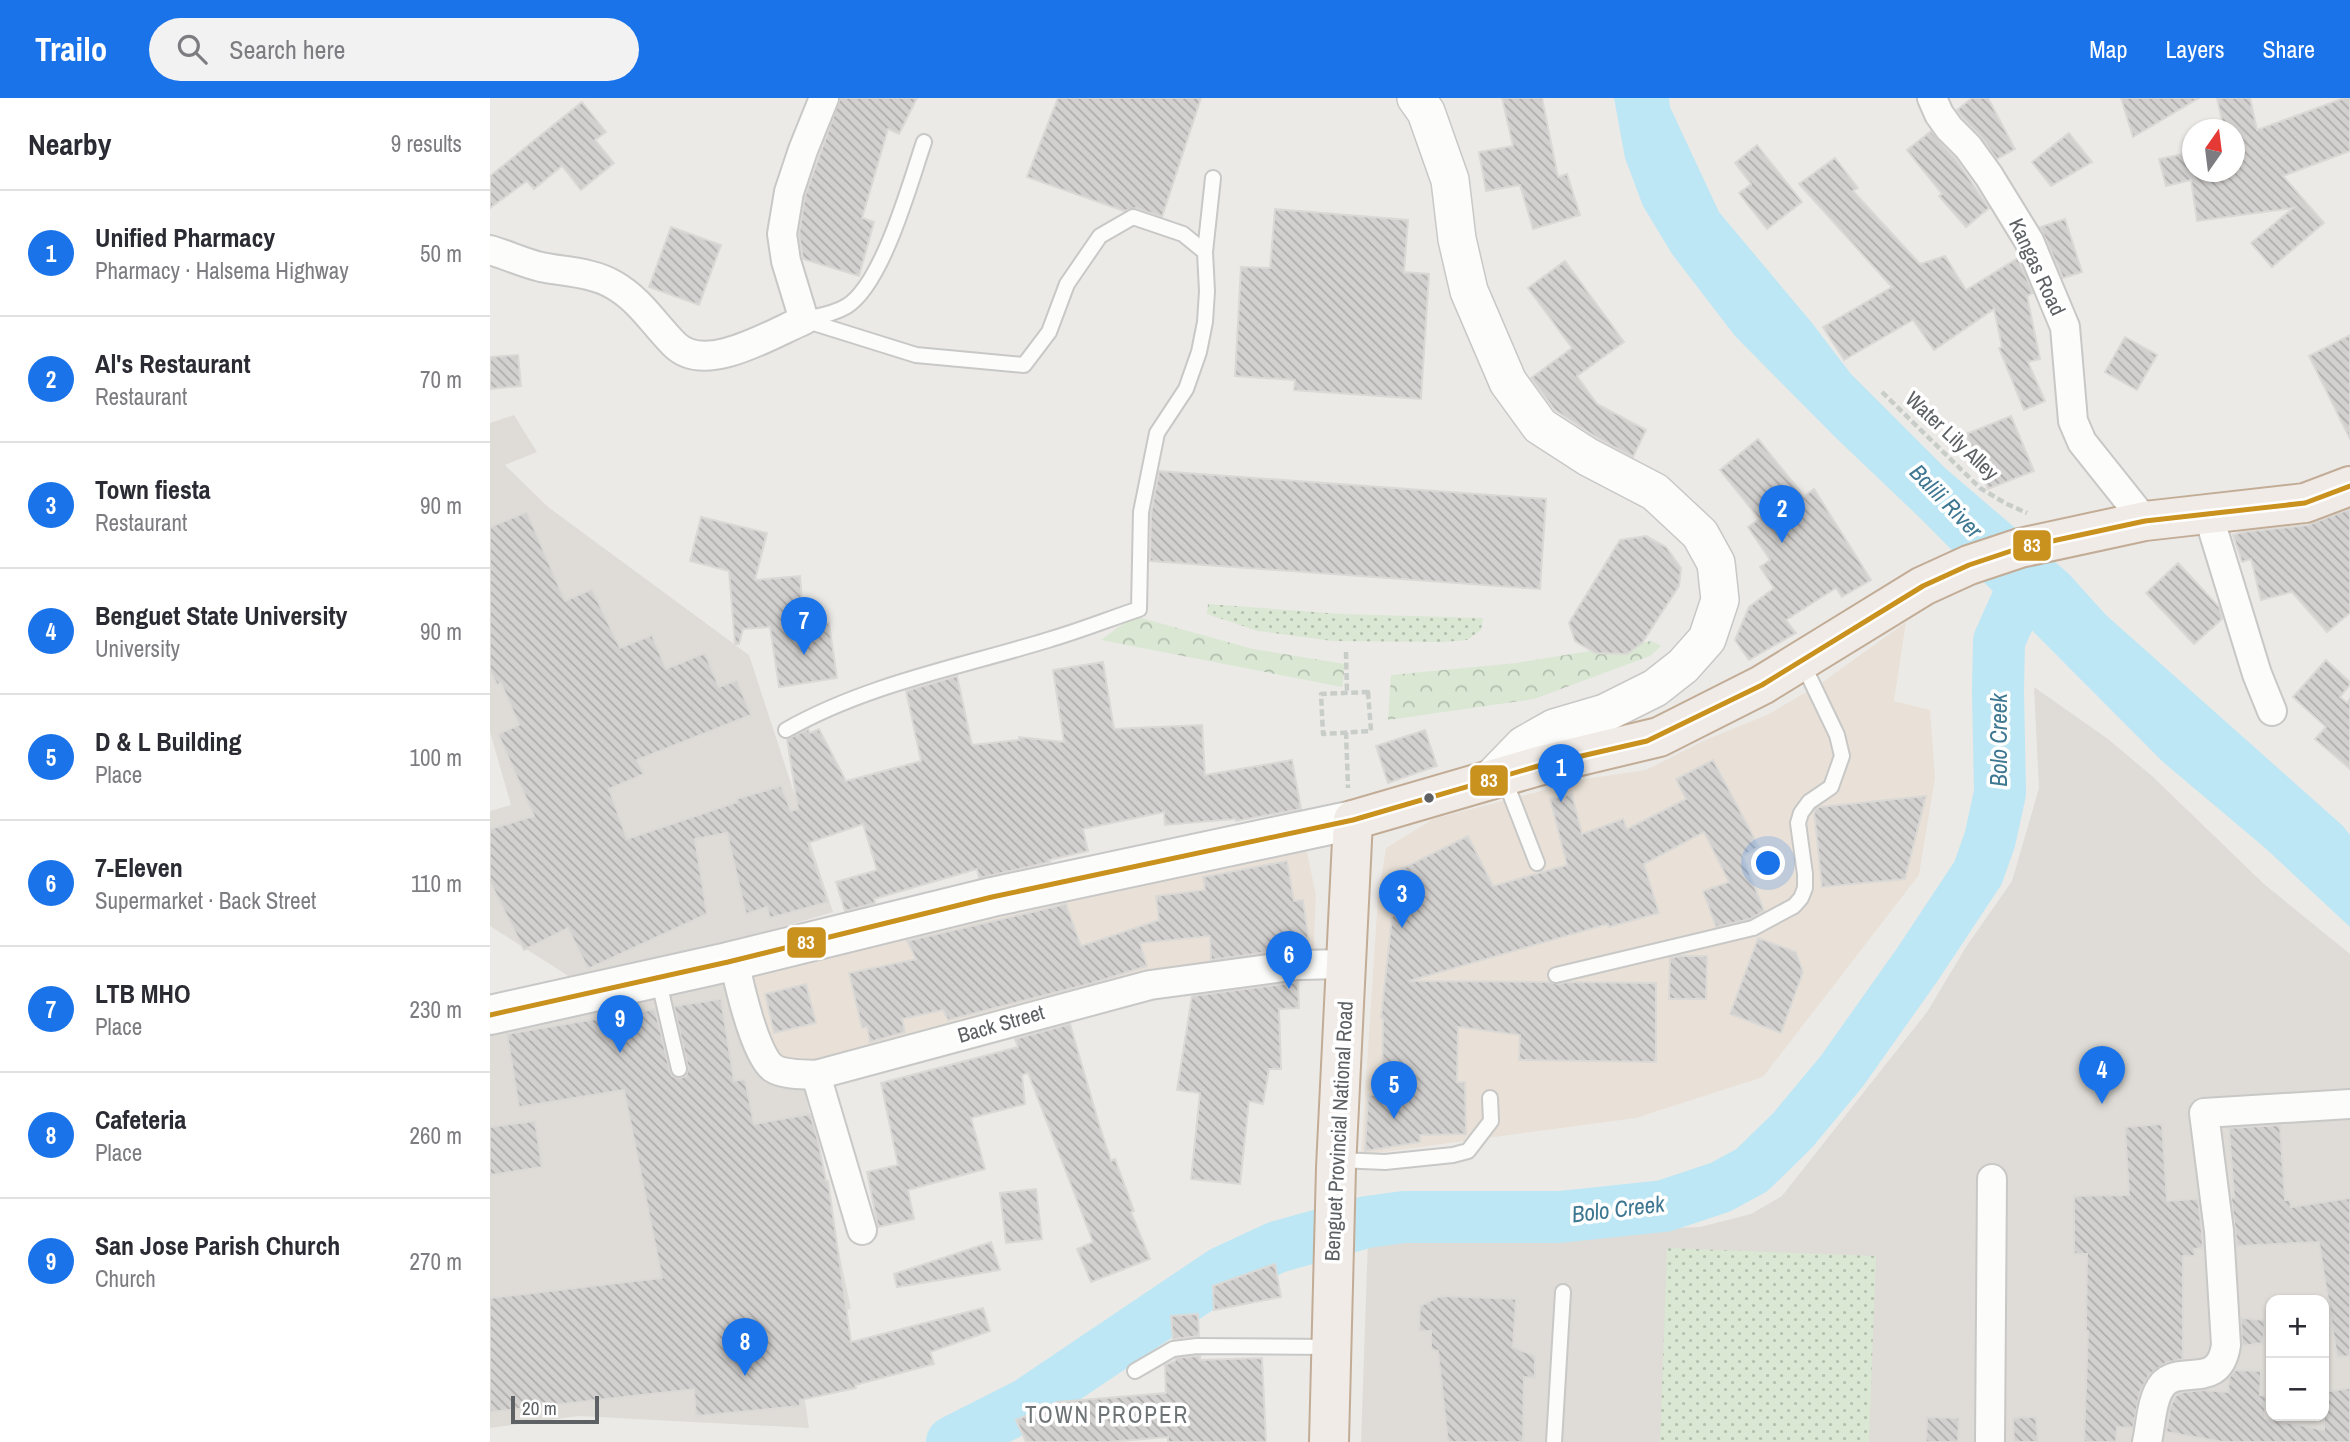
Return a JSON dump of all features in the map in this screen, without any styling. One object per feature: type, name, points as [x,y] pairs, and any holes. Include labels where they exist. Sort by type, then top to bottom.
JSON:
[{"type":"highway","points":[[1353,820],[1496,779],[1659,737],[1762,685],[1872,615],[1923,586],[1969,565],[2020,548],[2071,536],[2146,521],[2305,503],[2350,486]]},
{"type":"highway","name":"Benguet Provincial National Road","points":[[1329,1442],[1332,1275],[1353,820]]},
{"type":"main road","points":[[490,1015],[734,961],[992,897],[1353,820]]},
{"type":"street","points":[[490,250],[538,266],[585,274],[612,284],[638,301],[676,346],[690,355],[706,357],[728,353],[804,320],[786,261],[782,234],[789,192],[824,98]]},
{"type":"street","points":[[1416,98],[1426,112],[1450,180],[1457,239],[1469,291],[1508,382],[1540,426],[1588,457],[1656,492],[1700,534],[1716,563],[1720,600],[1707,639],[1683,666],[1655,688],[1630,701],[1605,713],[1554,728],[1524,745],[1496,779]]},
{"type":"street","name":"Kangas Road","points":[[1932,98],[1944,121],[1989,176],[2029,241],[2064,327],[2073,421],[2082,442],[2146,521]]},
{"type":"street","points":[[2208,514],[2257,674],[2272,711]]},
{"type":"street","name":"Back Street","points":[[734,961],[756,1040],[767,1063],[775,1070],[816,1075],[1150,985],[1298,964],[1347,964]]},
{"type":"street","points":[[816,1075],[862,1230]]},
{"type":"street","points":[[2147,1442],[2161,1386],[2168,1380],[2210,1371],[2219,1366],[2224,1358],[2226,1345],[2219,1231],[2204,1113],[2350,1104]]},
{"type":"street","points":[[1990,1442],[1992,1179]]},
{"type":"lane","points":[[804,320],[848,306],[864,290],[893,235],[924,142]]},
{"type":"lane","points":[[786,730],[837,703],[1049,640],[1139,609],[1142,512],[1157,433],[1186,389],[1199,352],[1205,322],[1205,252],[1213,178]]},
{"type":"lane","points":[[804,320],[916,355],[1024,365],[1049,332],[1067,284],[1100,236],[1133,217],[1183,233],[1205,252]]},
{"type":"lane","points":[[1556,975],[1753,928],[1794,906],[1801,898],[1805,888],[1805,874],[1798,823],[1809,802],[1831,787],[1842,756],[1837,735],[1802,662]]},
{"type":"lane","points":[[1496,779],[1536,863]]},
{"type":"lane","points":[[658,978],[679,1069]]},
{"type":"lane","points":[[1337,1164],[1385,1162],[1468,1152],[1491,1121],[1490,1098]]},
{"type":"lane","points":[[1554,1442],[1563,1292]]},
{"type":"lane","points":[[1135,1371],[1173,1349],[1185,1347],[1331,1347]]},
{"type":"path","name":"Water Lily Alley","points":[[1882,392],[1980,488],[2027,513],[2037,511]]},
{"type":"path","points":[[1346,652],[1347,694]]},
{"type":"path","points":[[1368,692],[1371,731],[1346,733],[1323,734],[1321,695],[1368,692]]},
{"type":"path","points":[[1346,733],[1347,781],[1353,820]]},
{"type":"shaded area","points":[[514,415],[537,452],[505,465],[548,507],[749,655],[833,912],[581,984],[490,926],[490,811],[511,805],[490,732],[490,423]]},
{"type":"shaded area","points":[[1906,622],[1894,701],[1930,710],[1935,778],[1919,875],[1763,1077],[1636,1118],[1361,1155],[1378,897],[1386,848],[1433,819],[1591,778],[1646,770],[1705,740],[1767,715],[1820,684]]},
{"type":"shaded area","points":[[2034,687],[2108,739],[2152,776],[2264,884],[2350,954],[2350,1442],[1361,1442],[1368,1240],[1700,1227],[1751,1214],[1782,1196],[1927,1012],[1966,947],[2012,881],[2039,788]]},
{"type":"shaded area","points":[[1305,843],[1316,895],[1313,966],[821,1060],[770,1056],[745,976],[900,935]]},
{"type":"shaded area","points":[[723,979],[754,1070],[803,1081],[851,1309],[793,1319],[809,1428],[579,1416],[490,1428],[490,1016]]},
{"type":"green space","points":[[1208,604],[1342,614],[1483,618],[1481,630],[1467,640],[1333,641],[1258,631],[1207,614]]},
{"type":"green space","points":[[1134,616],[1253,649],[1345,664],[1342,687],[1101,640]]},
{"type":"green space","points":[[1651,641],[1661,646],[1650,656],[1534,699],[1388,720],[1391,675],[1516,663]]},
{"type":"green space","points":[[1667,1248],[1876,1256],[1869,1442],[1660,1442]]},
{"type":"water","name":"Balili River","points":[[1614,98],[1669,98],[1670,107],[1719,212],[1851,374],[1945,468],[2069,574],[2106,615],[2343,826],[2350,835],[2350,927],[2264,847],[2163,762],[1735,336],[1672,254],[1643,206],[1625,158]]},
{"type":"building","points":[[840,98],[917,98],[899,134],[888,129],[862,218],[874,222],[859,276],[803,259],[799,234],[805,196]]},
{"type":"building","points":[[1058,98],[1201,98],[1162,217],[1136,208],[1124,211],[1027,177]]},
{"type":"building","points":[[1502,98],[1542,98],[1558,177],[1567,174],[1580,215],[1533,229],[1520,185],[1486,191],[1479,152],[1513,146]]},
{"type":"building","points":[[1972,98],[1988,98],[2015,149],[1997,159],[1957,110]]},
{"type":"building","points":[[2121,98],[2199,98],[2133,137]]},
{"type":"building","points":[[2217,98],[2250,98],[2257,130],[2350,98],[2350,151],[2283,176],[2324,223],[2272,267],[2251,243],[2293,208],[2197,221],[2191,182],[2245,182],[2245,119],[2222,119]]},
{"type":"building","points":[[582,102],[606,132],[595,140],[614,163],[581,190],[562,166],[534,189],[527,181],[490,208],[490,176]]},
{"type":"building","points":[[1931,131],[1955,158],[1989,208],[1966,227],[1939,196],[1942,194],[1907,150]]},
{"type":"building","points":[[2069,133],[2092,162],[2051,186],[2032,162]]},
{"type":"building","points":[[1757,145],[1802,202],[1767,229],[1739,193],[1751,184],[1735,163]]},
{"type":"building","points":[[2182,154],[2183,182],[2166,186],[2159,159]]},
{"type":"building","points":[[1835,158],[1858,188],[1853,191],[1920,264],[1945,256],[1966,290],[2018,258],[2033,293],[2027,296],[2040,359],[2028,362],[2045,401],[2024,410],[1999,348],[2002,347],[1994,309],[1934,350],[1913,320],[1844,360],[1823,327],[1892,287],[1799,184]]},
{"type":"building","points":[[1275,209],[1408,220],[1404,272],[1429,274],[1421,399],[1294,390],[1295,380],[1235,376],[1241,267],[1270,268]]},
{"type":"building","points":[[2065,219],[2082,272],[2063,278],[2040,227]]},
{"type":"building","points":[[671,227],[721,245],[699,305],[649,287]]},
{"type":"building","points":[[1565,261],[1624,342],[1577,376],[1597,404],[1646,430],[1633,457],[1599,439],[1555,410],[1531,378],[1572,348],[1528,288]]},
{"type":"building","points":[[2350,335],[2350,439],[2309,356]]},
{"type":"building","points":[[2125,337],[2157,355],[2137,390],[2105,372]]},
{"type":"building","points":[[518,355],[521,386],[490,389],[490,357]]},
{"type":"building","points":[[2011,416],[2034,471],[1988,489],[1966,434]]},
{"type":"building","points":[[1758,439],[1804,496],[1814,489],[1871,580],[1842,597],[1836,588],[1786,620],[1796,633],[1749,660],[1735,640],[1749,607],[1774,588],[1760,567],[1770,560],[1748,527],[1759,519],[1720,470]]},
{"type":"building","points":[[1159,471],[1546,499],[1540,589],[1150,561],[1151,513]]},
{"type":"building","points":[[2350,509],[2350,613],[2327,632],[2292,592],[2261,600],[2251,559],[2242,562],[2233,535],[2308,525]]},
{"type":"building","points":[[527,512],[565,601],[592,589],[620,648],[652,635],[666,669],[705,653],[719,687],[737,680],[751,715],[637,760],[644,774],[609,789],[627,839],[737,802],[736,799],[781,786],[791,811],[798,809],[787,739],[808,729],[810,733],[819,729],[846,781],[921,761],[906,691],[957,676],[972,745],[1019,740],[1019,737],[1064,742],[1053,670],[1103,662],[1114,729],[1202,725],[1205,775],[1292,760],[1301,809],[1236,821],[1165,825],[1164,812],[1083,829],[1088,851],[979,878],[977,869],[874,899],[875,903],[845,911],[836,882],[877,870],[863,824],[808,843],[828,902],[770,918],[767,907],[746,914],[727,833],[695,839],[707,914],[588,969],[568,928],[524,950],[490,882],[490,829],[534,816],[498,734],[519,725],[501,683],[497,685],[490,671],[490,527]]},
{"type":"building","points":[[701,517],[767,533],[755,580],[800,576],[804,627],[829,623],[837,678],[779,687],[770,627],[743,629],[739,644],[735,644],[729,571],[690,561]]},
{"type":"building","points":[[1646,536],[1666,547],[1681,568],[1679,586],[1642,643],[1627,654],[1595,653],[1575,641],[1569,623],[1620,540]]},
{"type":"building","points":[[2178,563],[2219,607],[2222,616],[2222,619],[2194,644],[2146,593]]},
{"type":"building","points":[[2326,660],[2350,682],[2340,697],[2347,703],[2350,699],[2350,769],[2315,739],[2326,727],[2293,697]]},
{"type":"building","points":[[1425,730],[1437,766],[1388,783],[1376,746]]},
{"type":"building","points":[[1713,760],[1759,847],[1743,856],[1764,911],[1750,919],[1716,927],[1703,891],[1729,882],[1704,832],[1644,864],[1659,913],[1609,927],[1608,924],[1409,981],[1656,983],[1656,1062],[1519,1060],[1520,1035],[1458,1027],[1457,1082],[1465,1082],[1466,1134],[1420,1135],[1420,1142],[1365,1151],[1368,1095],[1382,1094],[1381,1018],[1397,871],[1468,836],[1493,886],[1567,865],[1550,799],[1572,794],[1582,834],[1623,819],[1627,829],[1686,799],[1676,779]]},
{"type":"building","points":[[1926,796],[1905,879],[1822,887],[1814,811],[1816,809]]},
{"type":"building","points":[[1287,861],[1294,901],[1303,900],[1309,941],[1297,943],[1297,948],[1211,960],[1210,936],[1140,943],[1147,966],[1093,983],[948,1020],[943,1010],[902,1019],[905,1032],[870,1042],[867,1027],[862,1028],[849,973],[916,959],[907,941],[1066,904],[1081,946],[1159,920],[1156,896],[1205,890],[1203,877]]},
{"type":"building","points":[[1758,938],[1796,952],[1803,972],[1781,1033],[1730,1014]]},
{"type":"building","points":[[1707,956],[1706,999],[1669,999],[1670,958]]},
{"type":"building","points":[[1298,982],[1299,1008],[1279,1009],[1281,1069],[1269,1069],[1263,1104],[1249,1101],[1240,1184],[1191,1179],[1200,1093],[1177,1090],[1192,996]]},
{"type":"building","points":[[806,984],[816,1023],[774,1033],[765,994]]},
{"type":"building","points":[[721,999],[734,1081],[745,1079],[754,1124],[810,1114],[828,1181],[851,1342],[983,1308],[990,1331],[930,1352],[934,1364],[855,1385],[856,1388],[800,1400],[800,1406],[696,1416],[694,1389],[490,1412],[490,1298],[662,1278],[624,1090],[519,1107],[507,1034],[655,1009],[670,1071],[672,1076],[680,1078],[686,1076],[688,1068],[674,1006]]},
{"type":"building","points":[[1070,1024],[1111,1161],[1115,1159],[1134,1211],[1131,1212],[1150,1259],[1091,1282],[1077,1249],[1093,1242],[1028,1073],[1022,1075],[1025,1104],[971,1118],[985,1169],[908,1190],[914,1219],[878,1227],[867,1172],[898,1165],[881,1083],[1018,1047],[1015,1039]]},
{"type":"building","points":[[535,1121],[542,1167],[490,1175],[490,1127]]},
{"type":"building","points":[[2162,1124],[2167,1201],[2198,1199],[2202,1233],[2203,1248],[2194,1249],[2195,1256],[2183,1256],[2183,1359],[2166,1363],[2149,1375],[2140,1392],[2133,1428],[2117,1427],[2116,1442],[2084,1442],[2088,1331],[2087,1254],[2074,1254],[2074,1196],[2129,1195],[2125,1127]]},
{"type":"building","points":[[2280,1125],[2285,1200],[2290,1200],[2291,1207],[2350,1198],[2350,1356],[2337,1357],[2319,1242],[2237,1246],[2231,1197],[2234,1197],[2229,1128]]},
{"type":"building","points":[[1036,1189],[1042,1239],[1006,1243],[1000,1193]]},
{"type":"building","points":[[991,1242],[1000,1270],[897,1287],[894,1274]]},
{"type":"building","points":[[1275,1264],[1281,1297],[1214,1310],[1213,1286]]},
{"type":"building","points":[[1440,1296],[1516,1299],[1513,1347],[1535,1356],[1535,1378],[1524,1377],[1523,1442],[1448,1442],[1438,1351],[1431,1349],[1431,1331],[1419,1331],[1420,1306]]},
{"type":"building","points":[[1198,1314],[1199,1336],[1173,1339],[1171,1316]]},
{"type":"building","points":[[2241,1318],[2265,1320],[2263,1343],[2242,1346]]},
{"type":"building","points":[[1200,1356],[1200,1360],[1262,1358],[1266,1442],[1168,1442],[1168,1437],[1108,1442],[1026,1442],[1016,1420],[1057,1402],[1166,1393],[1165,1365],[1176,1358]]},
{"type":"building","points":[[2235,1370],[2261,1371],[2260,1395],[2266,1396],[2266,1421],[2280,1421],[2324,1430],[2324,1421],[2329,1421],[2329,1391],[2350,1388],[2350,1442],[2223,1442],[2166,1432],[2175,1396],[2183,1392],[2204,1390],[2228,1392],[2229,1378]]},
{"type":"building","points":[[1927,1417],[1959,1418],[1958,1442],[1926,1442]]},
{"type":"building","points":[[2036,1417],[2038,1442],[2014,1442],[2013,1418]]},
{"type":"waterway","name":"Bolo Creek","points":[[952,1442],[1027,1404],[1223,1272],[1277,1247],[1367,1222],[1404,1217],[1559,1217],[1664,1206],[1721,1187],[1752,1170],[1793,1130],[1842,1071],[1978,873],[1990,839],[2000,793],[1999,641],[2023,587]]},
{"type":"transit line","name":"83","points":[[490,1015],[728,962],[992,897],[1353,820],[1538,766],[1647,741],[1762,685],[1923,586],[1969,565],[2020,548],[2145,521],[2305,503],[2350,486]]},
{"type":"place","name":"Al's Restaurant","points":[[1782,543]]},
{"type":"place","name":"LTB MHO","points":[[804,655]]},
{"type":"place","name":"Unified Pharmacy","points":[[1561,802]]},
{"type":"place","name":"Town fiesta","points":[[1402,928]]},
{"type":"place","name":"7-Eleven","points":[[1289,989]]},
{"type":"place","name":"San Jose Parish Church","points":[[620,1053]]},
{"type":"place","name":"Benguet State University","points":[[2102,1104]]},
{"type":"place","name":"D & L Building","points":[[1394,1119]]},
{"type":"place","name":"Cafeteria","points":[[745,1376]]},
{"type":"district","name":"TOWN PROPER","points":[[1107,1415]]}]
